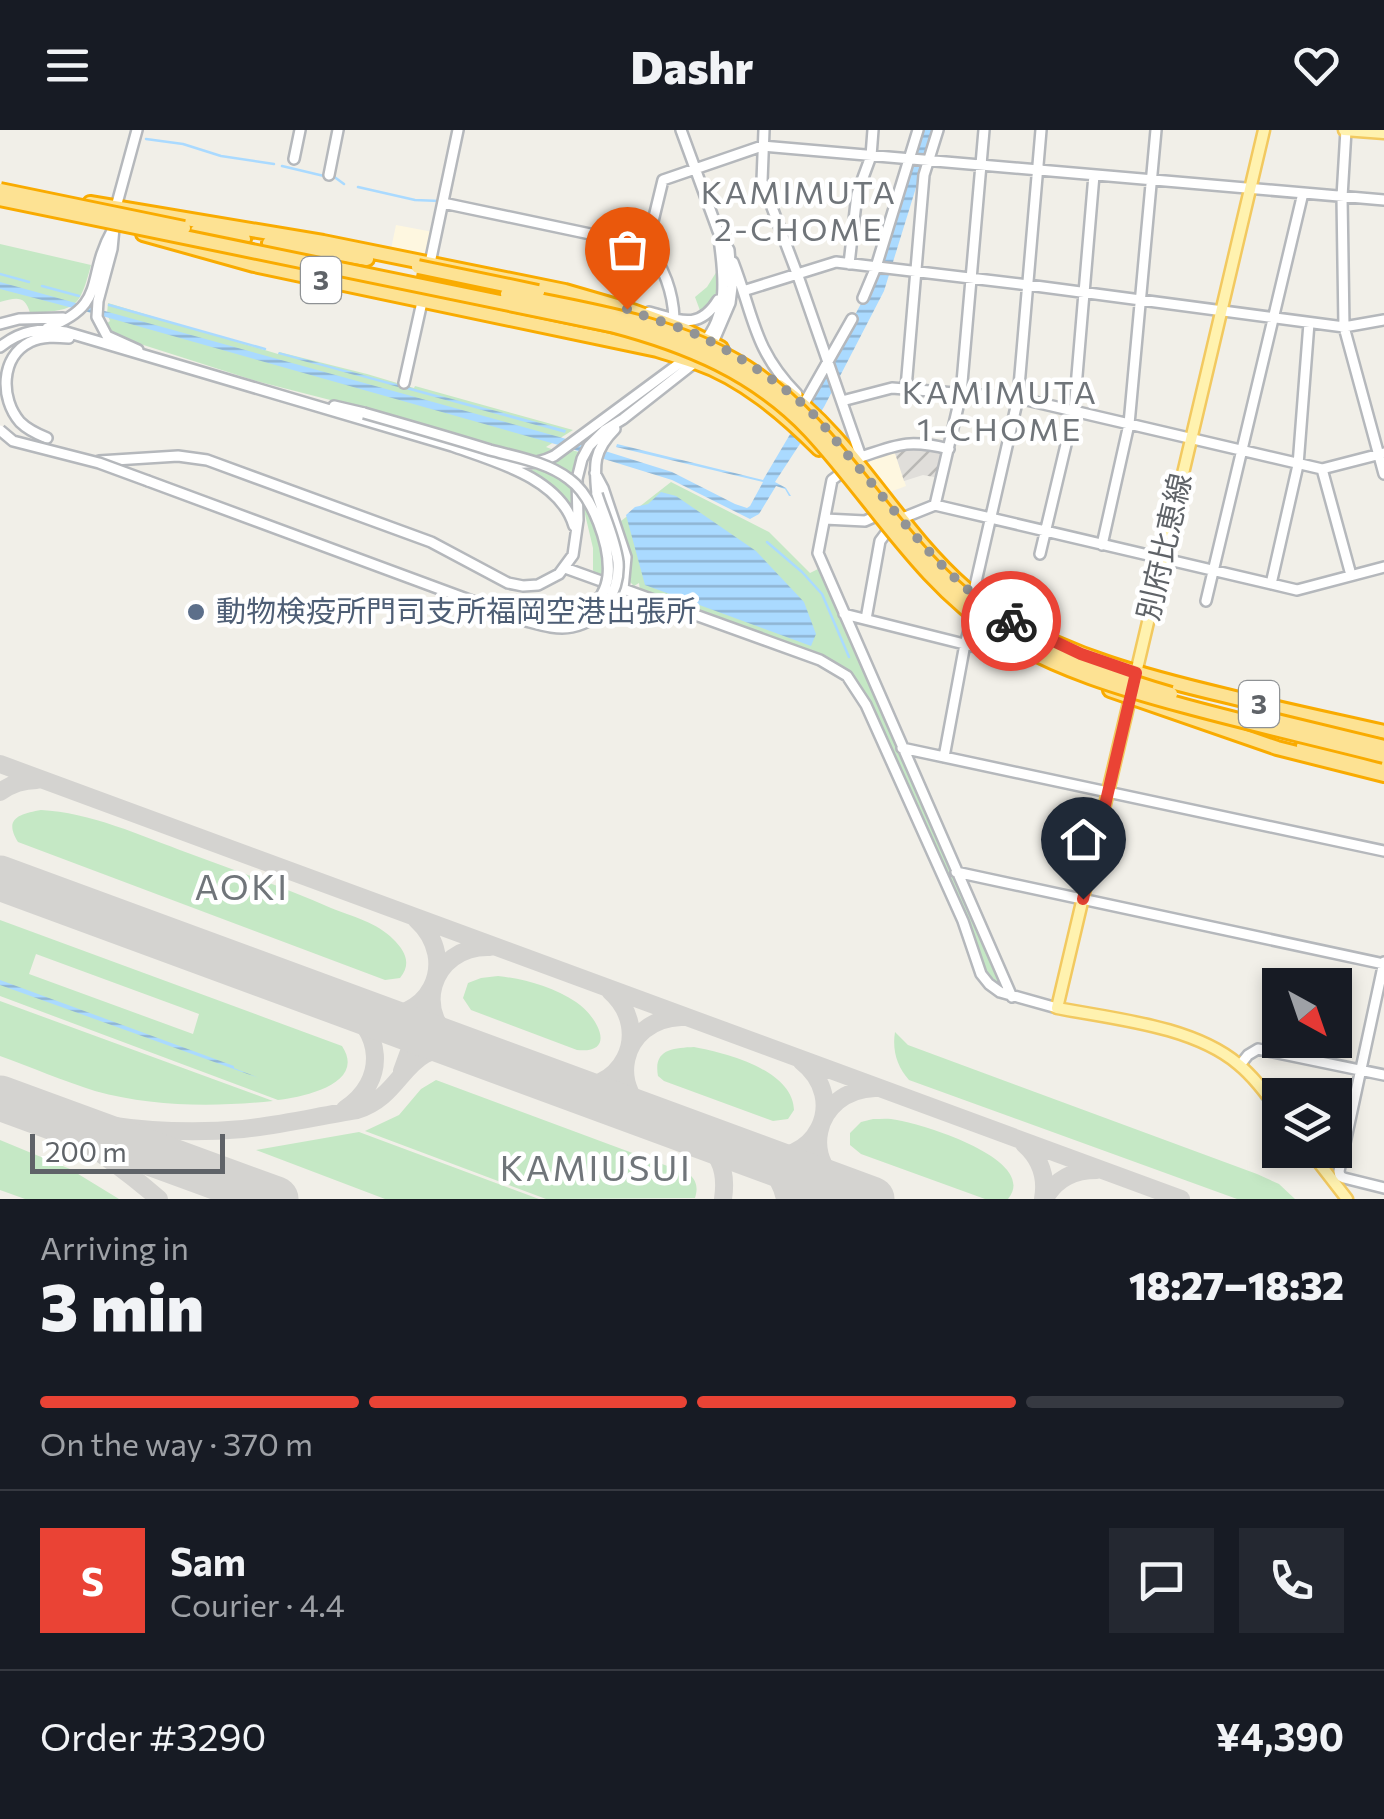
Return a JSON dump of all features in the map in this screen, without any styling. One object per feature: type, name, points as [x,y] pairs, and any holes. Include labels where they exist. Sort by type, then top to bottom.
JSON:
[{"type":"highway","name":"3","points":[[0,188],[323,242],[564,291],[581,299],[627,309],[710,342],[805,404],[858,459],[900,519],[938,562],[973,595],[1008,620],[1081,654],[1136,673],[1384,732]]},
{"type":"highway","points":[[0,188],[560,310],[692,350],[739,374],[798,420],[927,573],[1001,635],[1062,666],[1131,691],[1384,756]]},
{"type":"highway","points":[[0,202],[560,310]]},
{"type":"highway","name":"3","points":[[117,226],[254,265],[644,346],[691,361],[752,393],[793,424],[923,575],[972,620],[1022,651],[1130,698],[1210,726],[1277,748],[1384,775]]},
{"type":"highway","points":[[117,226],[385,290],[410,290],[608,325],[648,326],[694,342],[735,361],[772,385],[814,422],[943,577],[1006,627],[1067,658],[1168,693],[1384,744]]},
{"type":"highway","points":[[197,231],[418,267],[549,296],[581,299]]},
{"type":"highway","points":[[608,325],[644,346]]},
{"type":"highway","points":[[1198,689],[1235,705],[1384,744]]},
{"type":"highway","points":[[1252,737],[1384,765]]},
{"type":"main road","name":"別府比恵線","points":[[1057,1008],[1264,130]]},
{"type":"main road","points":[[1345,130],[1384,133]]},
{"type":"main road","points":[[1057,1008],[1139,1024],[1203,1042],[1240,1065],[1262,1091]]},
{"type":"main road","points":[[1324,1168],[1347,1199]]},
{"type":"street","points":[[137,130],[116,207],[117,226],[98,301],[99,324],[108,336],[154,359]]},
{"type":"street","points":[[294,159],[300,130]]},
{"type":"street","points":[[329,175],[338,130]]},
{"type":"street","points":[[430,263],[458,130]]},
{"type":"street","points":[[682,130],[718,232],[723,264],[723,300],[710,342]]},
{"type":"street","points":[[764,130],[762,180],[836,381],[858,459],[911,442],[949,449]]},
{"type":"street","points":[[849,264],[857,194],[870,156],[873,130]]},
{"type":"street","points":[[906,388],[917,272],[918,130]]},
{"type":"street","points":[[863,298],[917,160],[938,130]]},
{"type":"street","points":[[936,505],[961,394],[984,130]]},
{"type":"street","points":[[973,595],[1018,398],[1041,130]]},
{"type":"street","points":[[1102,544],[1129,424],[1156,130]]},
{"type":"street","points":[[1345,130],[1344,327],[1384,474]]},
{"type":"street","points":[[647,246],[662,180],[762,146],[1384,200]]},
{"type":"street","points":[[1040,554],[1074,411],[1094,175]]},
{"type":"street","points":[[1206,600],[1303,192]]},
{"type":"street","points":[[444,203],[647,246],[658,258],[674,302],[674,318]]},
{"type":"street","points":[[0,347],[21,333],[70,318],[88,302],[103,247],[117,226]]},
{"type":"street","points":[[718,232],[729,250],[764,352],[805,404],[830,365],[852,318]]},
{"type":"street","points":[[0,433],[99,463],[526,621],[571,627],[593,618],[608,603],[616,583],[618,562],[597,494],[596,456],[602,443],[624,419],[710,342],[730,303],[729,250]]},
{"type":"street","points":[[743,291],[836,262],[1344,327],[1384,320]]},
{"type":"street","points":[[627,309],[691,321],[700,319],[718,300],[723,300]]},
{"type":"street","points":[[404,383],[422,302]]},
{"type":"street","points":[[0,324],[19,319],[70,318]]},
{"type":"street","points":[[1270,584],[1298,465],[1309,322]]},
{"type":"street","points":[[44,329],[485,458],[524,474],[555,495],[572,520],[576,539]]},
{"type":"street","points":[[47,438],[26,428],[12,414],[3,394],[5,369],[28,342],[52,337],[85,338]]},
{"type":"street","points":[[485,458],[528,463],[554,456],[691,361]]},
{"type":"street","points":[[842,400],[878,390],[906,388],[1018,398],[1322,469],[1381,453]]},
{"type":"street","points":[[297,400],[364,413],[535,462],[563,474],[581,490],[593,509],[607,557],[604,592],[580,615],[566,620],[526,621]]},
{"type":"street","points":[[0,433],[4,439],[26,446],[98,462],[178,456],[207,460],[431,542],[500,580],[531,586],[546,582],[565,568],[573,555],[578,520],[577,479],[582,460],[604,430],[624,419]]},
{"type":"street","points":[[1322,469],[1351,575]]},
{"type":"street","points":[[595,473],[626,556],[623,588]]},
{"type":"street","points":[[840,474],[832,480],[818,552],[1011,996]]},
{"type":"street","points":[[900,519],[936,505],[1297,590],[1384,566]]},
{"type":"street","points":[[825,519],[865,521],[874,517]]},
{"type":"street","points":[[866,619],[880,541],[886,533]]},
{"type":"street","points":[[565,568],[820,660],[847,676],[866,705],[963,921],[977,967],[995,989],[1057,1008]]},
{"type":"street","points":[[844,614],[1004,654],[1022,651]]},
{"type":"street","points":[[944,757],[972,620]]},
{"type":"street","points":[[902,748],[1384,851]]},
{"type":"street","points":[[956,872],[1384,963],[1339,1171],[1340,1176],[1384,1188]]},
{"type":"street","points":[[1240,1065],[1248,1054],[1258,1050],[1384,1075]]},
{"type":"shaded area","points":[[396,225],[433,232],[428,256],[391,249]]},
{"type":"shaded area","points":[[893,447],[906,486],[890,492],[866,460]]},
{"type":"shaded area","points":[[893,447],[946,450],[939,478],[923,475],[904,481]]},
{"type":"green space","points":[[0,244],[91,265],[79,299],[57,311],[30,313],[22,300],[0,302]]},
{"type":"green space","points":[[717,271],[716,295],[702,316],[695,297]]},
{"type":"green space","points":[[108,303],[278,354],[415,386],[573,430],[546,447],[554,450],[531,459],[131,341],[106,324],[110,321]]},
{"type":"green space","points":[[571,450],[583,453],[575,478],[548,463]]},
{"type":"green space","points":[[538,467],[575,487],[575,514],[530,471]]},
{"type":"green space","points":[[671,482],[769,532],[810,573],[822,567],[1004,985],[983,969],[971,925],[873,708],[852,676],[822,655],[640,590],[639,583],[634,586],[630,582],[632,560],[621,521]]},
{"type":"green space","points":[[580,493],[602,545],[603,579],[593,570],[593,548]]},
{"type":"green space","points":[[41,810],[115,826],[364,920],[387,933],[401,948],[406,957],[404,973],[400,978],[385,980],[18,842],[13,822]]},
{"type":"green space","points":[[0,920],[342,1046],[346,1070],[339,1079],[316,1092],[278,1100],[0,996]],"holes":[[[36,954],[199,1014],[193,1034],[29,974]]]},
{"type":"green space","points":[[498,976],[538,985],[576,1002],[600,1032],[597,1046],[577,1050],[471,1010],[463,998],[468,983]]},
{"type":"green space","points":[[0,1001],[273,1101],[161,1103],[71,1083],[0,1056]]},
{"type":"green space","points":[[895,1032],[908,1045],[1257,1174],[1279,1184],[1295,1199],[1237,1199],[909,1080],[896,1058]]},
{"type":"green space","points":[[694,1047],[739,1059],[770,1074],[791,1096],[794,1110],[788,1119],[773,1121],[658,1076],[662,1055],[672,1049]]},
{"type":"green space","points":[[436,1080],[689,1174],[696,1185],[695,1198],[546,1199],[365,1131],[399,1115],[421,1089]]},
{"type":"green space","points":[[894,1119],[974,1146],[1008,1171],[1013,1185],[1008,1199],[985,1199],[861,1154],[850,1145],[850,1133],[861,1122]]},
{"type":"green space","points":[[359,1132],[539,1199],[385,1199],[256,1150]]},
{"type":"green space","points":[[0,1140],[70,1169],[119,1199],[25,1199],[0,1190]]},
{"type":"water","points":[[920,130],[936,130],[884,291],[824,407],[775,482],[791,496],[776,486],[759,514],[750,519],[672,480],[562,446],[0,289],[0,282],[570,440],[672,472],[747,508],[763,482],[616,447],[617,444],[763,480],[866,294]]},
{"type":"water","points":[[279,352],[566,430],[565,433]]},
{"type":"water","points":[[661,492],[676,496],[756,551],[804,602],[816,634],[811,646],[645,585],[626,515]]},
{"type":"water","points":[[0,980],[234,1066],[259,1078],[0,985]]},
{"type":"waterway","points":[[146,139],[274,164]]},
{"type":"waterway","points":[[282,166],[324,176]]},
{"type":"waterway","points":[[333,176],[344,184]]},
{"type":"waterway","points":[[358,187],[415,200],[440,201]]},
{"type":"waterway","points":[[0,274],[29,282]]},
{"type":"waterway","points":[[42,286],[79,296]]},
{"type":"waterway","points":[[109,305],[265,349]]},
{"type":"waterway","points":[[767,542],[822,594],[849,657]]},
{"type":"waterway","points":[[1316,1168],[1340,1199]]},
{"type":"taxiway","points":[[0,764],[1181,1199]]},
{"type":"taxiway","points":[[0,792],[17,783],[37,780]]},
{"type":"taxiway","points":[[0,874],[13,883]]},
{"type":"taxiway","points":[[366,1013],[388,1015],[406,1011],[432,988],[436,954],[430,936],[416,919]]},
{"type":"taxiway","points":[[462,1047],[436,1019],[434,985],[453,958],[469,950],[490,947]]},
{"type":"taxiway","points":[[562,1085],[583,1087],[601,1082],[625,1058],[630,1025],[623,1007],[610,991]]},
{"type":"taxiway","points":[[402,1071],[429,997]]},
{"type":"taxiway","points":[[341,1004],[365,1027],[375,1055],[368,1084],[345,1109]]},
{"type":"taxiway","points":[[658,1120],[641,1108],[630,1093],[626,1059],[644,1030],[660,1021],[681,1017]]},
{"type":"taxiway","points":[[20,1105],[130,1128],[215,1131],[257,1127],[357,1110],[387,1092],[417,1059],[446,1048],[467,1050]]},
{"type":"taxiway","points":[[754,1155],[776,1157],[794,1152],[809,1142],[819,1128],[824,1112],[823,1094],[816,1077],[801,1061]]},
{"type":"taxiway","points":[[853,1192],[835,1180],[824,1165],[819,1131],[837,1101],[854,1092],[875,1088]]},
{"type":"taxiway","points":[[1,1098],[84,1142],[159,1199]]},
{"type":"taxiway","points":[[691,1132],[719,1160],[724,1177],[723,1199]]},
{"type":"taxiway","points":[[793,1199],[816,1139]]},
{"type":"taxiway","points":[[1024,1144],[1041,1169],[1043,1199]]},
{"type":"taxiway","points":[[754,1156],[774,1174],[785,1199]]},
{"type":"taxiway","points":[[1045,1198],[1067,1176],[1097,1170]]},
{"type":"taxiway","points":[[798,1199],[821,1189],[845,1189]]},
{"type":"taxiway","points":[[257,1192],[273,1199]]},
{"type":"runway","points":[[0,878],[872,1199]]},
{"type":"runway","points":[[0,1098],[276,1199]]},
{"type":"way so far","points":[[627,309],[707,339],[794,397],[824,426],[938,562],[973,595],[1011,621]]},
{"type":"place","name":"動物検疫所門司支所福岡空港出張所","points":[[196,612]]},
{"type":"district","name":"KAMIMUTA 2-CHOME","points":[[799,212]]},
{"type":"district","name":"KAMIMUTA 1-CHOME","points":[[1000,412]]},
{"type":"district","name":"AOKI","points":[[242,888]]},
{"type":"district","name":"KAMIUSUI","points":[[596,1169]]},
{"type":"route","points":[[1011,621],[1081,654],[1136,673],[1083,899]]}]
